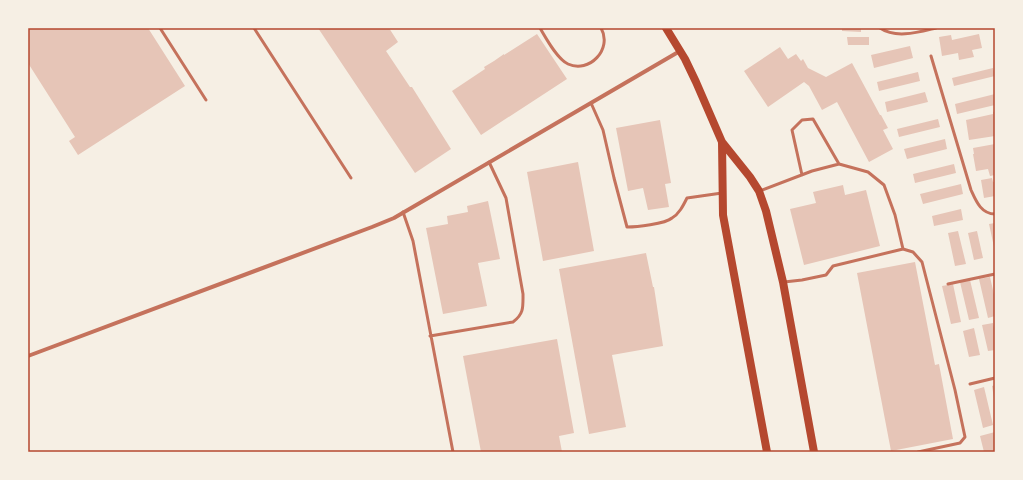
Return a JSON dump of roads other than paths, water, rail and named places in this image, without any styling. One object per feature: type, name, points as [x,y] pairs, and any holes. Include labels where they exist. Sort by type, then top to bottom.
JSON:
[{"type":"main road","points":[[666,28],[699,88],[722,142],[750,177],[758,191],[769,223],[783,282],[814,452]]},
{"type":"main road","points":[[722,142],[723,215],[767,452]]},
{"type":"street","points":[[28,356],[372,227],[403,212],[680,51]]},
{"type":"lane","points":[[160,28],[206,100]]},
{"type":"lane","points":[[254,28],[351,178]]},
{"type":"lane","points":[[540,28],[558,55],[566,64],[576,67],[596,59],[603,51],[605,42],[601,28]]},
{"type":"lane","points":[[880,28],[890,33],[910,34],[936,28]]},
{"type":"lane","points":[[931,56],[971,190],[977,203],[985,211],[995,214]]},
{"type":"lane","points":[[591,102],[603,130],[626,227],[638,227],[672,219],[682,208],[687,198],[722,193]]},
{"type":"lane","points":[[802,175],[792,130],[802,120],[813,119],[839,164]]},
{"type":"lane","points":[[430,336],[513,322],[520,317],[523,308],[523,294],[506,198],[489,162]]},
{"type":"lane","points":[[758,191],[802,175],[839,164],[868,172],[884,185],[895,215],[903,249]]},
{"type":"lane","points":[[403,212],[413,241],[453,452]]},
{"type":"lane","points":[[783,282],[826,275],[833,266],[903,249],[913,252],[922,262],[955,390],[965,437],[960,443],[918,452]]},
{"type":"lane","points":[[948,284],[995,274]]},
{"type":"lane","points":[[970,384],[995,378]]}]
